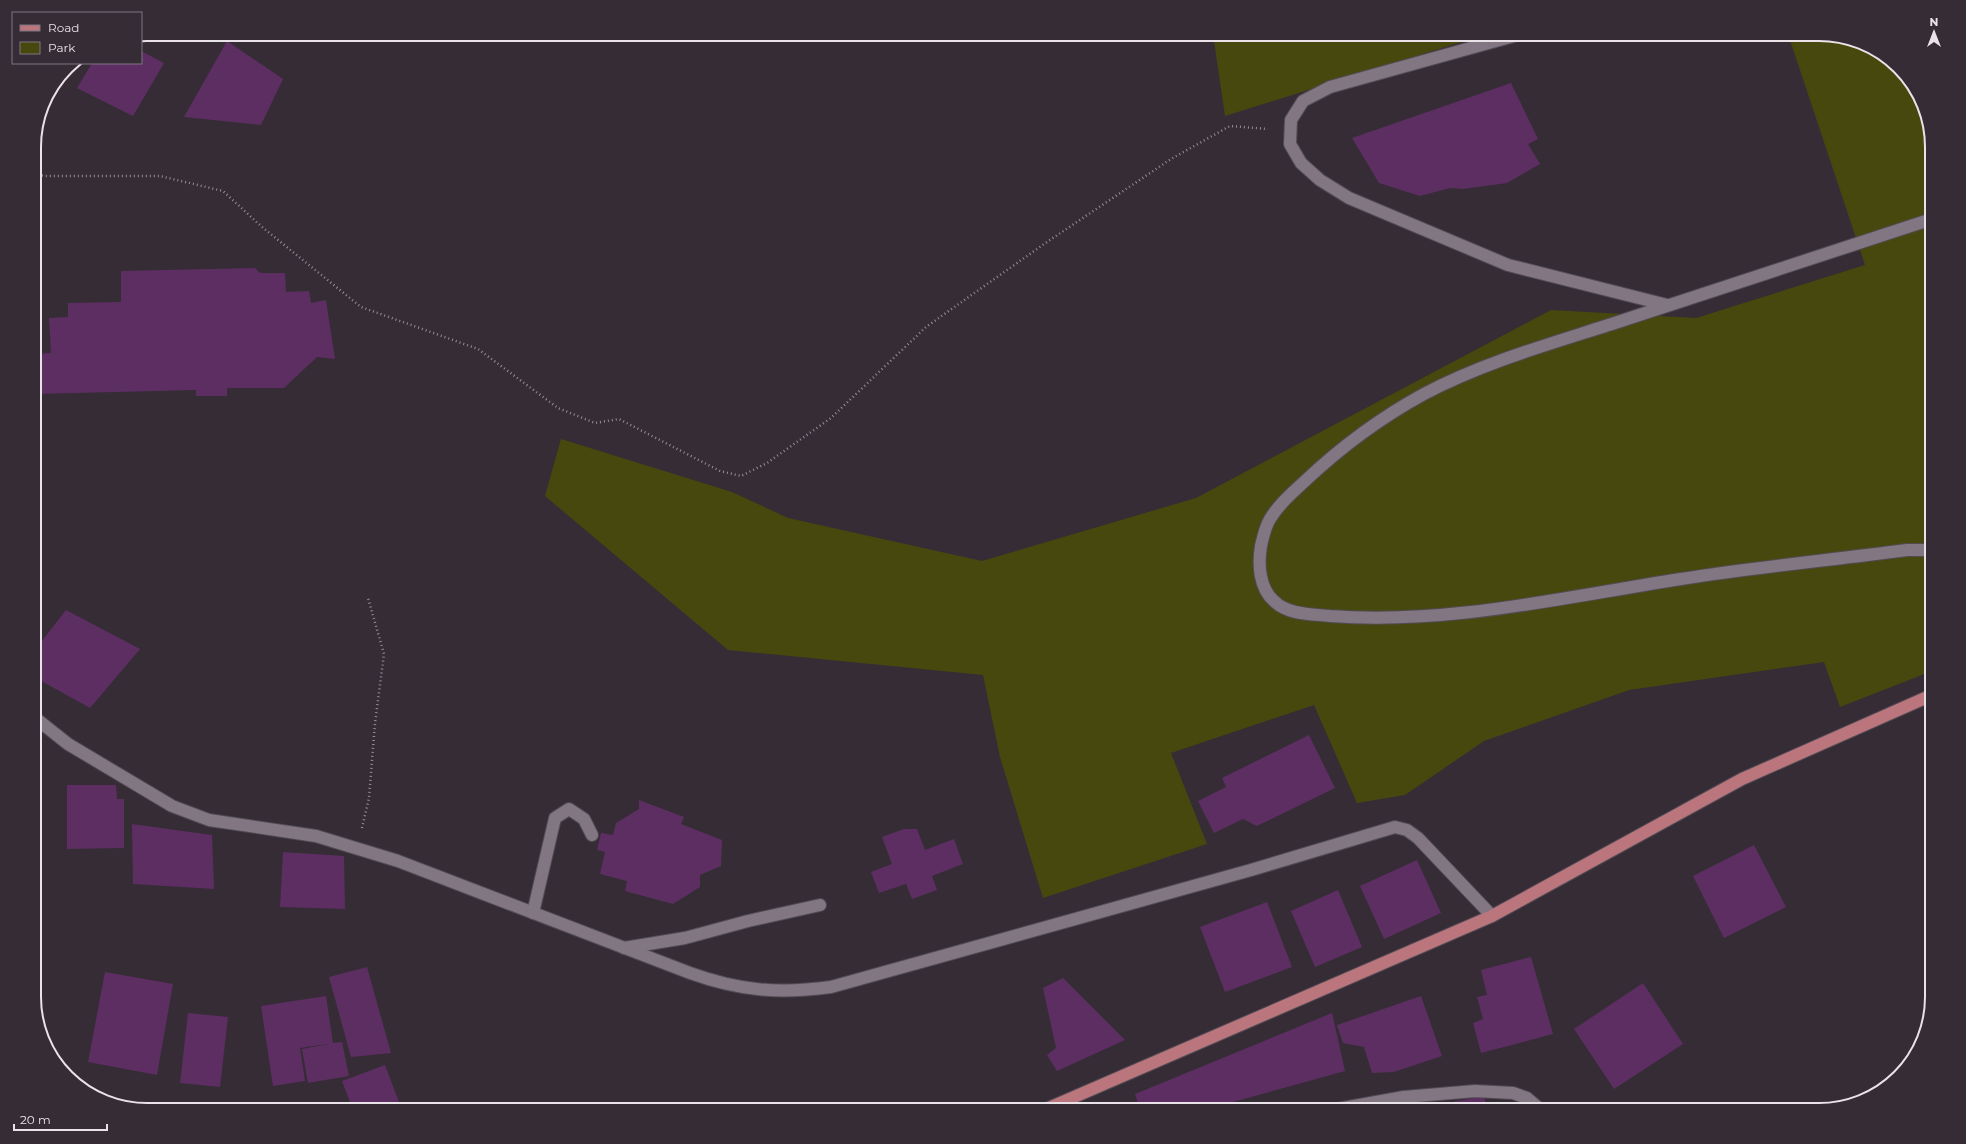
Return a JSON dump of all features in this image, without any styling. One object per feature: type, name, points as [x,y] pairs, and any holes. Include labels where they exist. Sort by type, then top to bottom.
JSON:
[{"type":"main road","points":[[1060,1103],[1492,916],[1742,779],[1925,697]]},
{"type":"street","points":[[1495,41],[1330,86],[1303,101],[1291,120],[1290,144],[1301,163],[1320,180],[1349,198],[1508,265],[1667,305]]},
{"type":"street","points":[[1925,221],[1667,305],[1476,370],[1424,394],[1374,424],[1327,460],[1280,504],[1268,522],[1262,542],[1259,563],[1263,585],[1272,600],[1285,609],[1306,614],[1353,617],[1437,615],[1524,606],[1682,579],[1907,550],[1925,550]]},
{"type":"street","points":[[41,723],[68,744],[172,806],[209,820],[316,836],[357,848],[623,948],[714,981],[732,986],[783,992],[817,989],[831,986],[1251,870],[1395,827],[1407,830],[1418,838],[1492,916]]},
{"type":"street","points":[[533,913],[555,818],[569,809],[584,819],[592,835]]},
{"type":"street","points":[[623,948],[685,938],[748,921],[820,905]]},
{"type":"street","points":[[1374,1103],[1434,1093],[1496,1091],[1513,1093],[1527,1098],[1533,1103]]},
{"type":"path","points":[[41,175],[160,176],[223,190],[262,227],[361,307],[478,349],[558,408],[595,423],[619,419],[720,471],[741,476],[767,463],[831,418],[926,328],[1047,242],[1171,159],[1230,126],[1290,130]]},
{"type":"path","points":[[357,848],[369,798],[375,723],[384,654],[368,598]]},
{"type":"green space","points":[[1214,41],[1465,41],[1225,116]]},
{"type":"green space","points":[[1790,41],[1833,42],[1859,49],[1872,55],[1889,67],[1907,88],[1914,100],[1923,126],[1925,140],[1925,674],[1840,707],[1824,662],[1629,690],[1484,741],[1405,795],[1357,803],[1314,705],[1171,753],[1207,844],[1043,898],[1000,757],[983,675],[728,650],[545,496],[561,439],[732,492],[788,518],[982,561],[1196,498],[1551,310],[1696,318],[1865,265]]},
{"type":"building","points":[[227,41],[283,79],[261,125],[184,117]]},
{"type":"building","points":[[142,52],[164,63],[133,116],[77,88],[91,64],[142,64]]},
{"type":"building","points":[[1511,83],[1538,139],[1528,144],[1540,164],[1507,183],[1463,189],[1450,188],[1420,196],[1379,183],[1352,138]]},
{"type":"building","points":[[255,268],[260,273],[285,273],[286,292],[309,291],[311,303],[326,300],[335,359],[317,357],[284,388],[227,388],[227,396],[196,396],[196,390],[41,394],[41,354],[51,353],[49,318],[68,317],[68,303],[121,302],[121,271]]},
{"type":"building","points":[[66,610],[140,649],[90,708],[41,681],[41,642]]},
{"type":"building","points":[[1309,735],[1335,788],[1257,826],[1243,819],[1214,833],[1198,801],[1226,787],[1222,778]]},
{"type":"building","points":[[67,785],[116,785],[117,799],[124,799],[124,848],[67,849]]},
{"type":"building","points":[[639,800],[684,817],[681,824],[722,840],[721,866],[700,875],[700,887],[673,904],[625,891],[627,881],[600,874],[605,852],[597,850],[601,833],[613,835],[616,823],[639,809]]},
{"type":"building","points":[[132,824],[212,835],[214,889],[133,884]]},
{"type":"building","points":[[904,829],[917,829],[925,850],[954,839],[963,864],[932,876],[937,890],[912,899],[906,884],[879,893],[871,872],[892,864],[882,837]]},
{"type":"building","points":[[1754,845],[1786,907],[1724,938],[1693,876]]},
{"type":"building","points":[[283,852],[344,856],[345,909],[280,907]]},
{"type":"building","points":[[1417,860],[1441,913],[1384,939],[1360,886]]},
{"type":"building","points":[[1338,890],[1362,947],[1315,967],[1291,911]]},
{"type":"building","points":[[1267,902],[1292,967],[1225,992],[1200,927]]},
{"type":"building","points":[[1531,957],[1553,1034],[1481,1053],[1473,1023],[1483,1019],[1477,997],[1487,995],[1481,970]]},
{"type":"building","points":[[367,967],[391,1053],[351,1057],[329,977]]},
{"type":"building","points":[[105,972],[173,984],[157,1075],[88,1062]]},
{"type":"building","points":[[1063,978],[1125,1040],[1057,1071],[1047,1055],[1056,1048],[1043,988]]},
{"type":"building","points":[[1643,983],[1683,1044],[1614,1089],[1574,1029]]},
{"type":"building","points":[[326,996],[333,1043],[342,1042],[349,1076],[308,1083],[302,1049],[329,1044],[300,1048],[305,1081],[273,1086],[261,1006]]},
{"type":"building","points":[[1421,996],[1442,1056],[1394,1072],[1372,1073],[1364,1047],[1343,1043],[1337,1025]]},
{"type":"building","points":[[188,1013],[228,1017],[220,1087],[180,1083]]},
{"type":"building","points":[[1332,1013],[1345,1071],[1229,1103],[1138,1103],[1135,1094]]},
{"type":"building","points":[[385,1065],[399,1103],[350,1103],[342,1081]]},
{"type":"building","points":[[1484,1096],[1486,1103],[1446,1103]]}]
